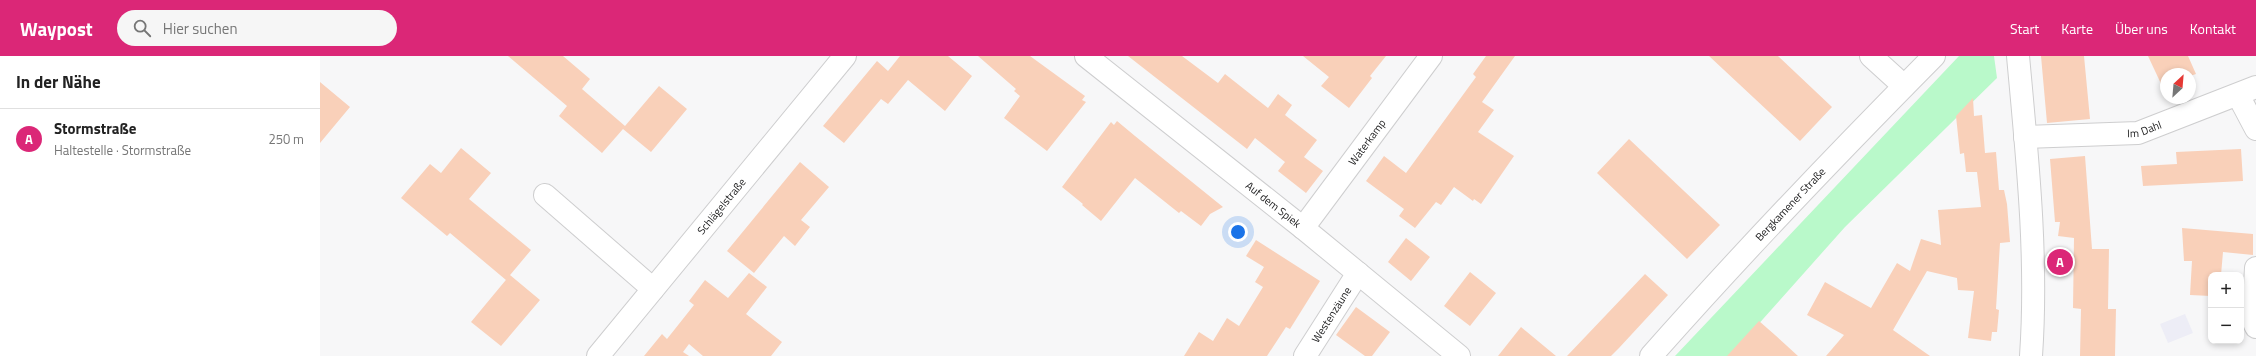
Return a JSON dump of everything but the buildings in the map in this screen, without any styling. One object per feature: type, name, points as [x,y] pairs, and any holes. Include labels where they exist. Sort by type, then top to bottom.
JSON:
[{"type":"street","name":"Schlägelstraße","points":[[598,356],[845,56]]},
{"type":"street","name":"Auf dem Spiek","points":[[1086,56],[1303,228],[1459,356]]},
{"type":"street","name":"Waterkamp","points":[[1303,228],[1431,56]]},
{"type":"street","points":[[1871,56],[1904,86]]},
{"type":"street","name":"Bergkamener Straße","points":[[1651,356],[1757,238],[1934,56]]},
{"type":"street","points":[[2018,56],[2033,259],[2033,324],[2031,356]]},
{"type":"street","points":[[2247,91],[2256,129]]},
{"type":"street","name":"Im Dahl","points":[[2025,137],[2138,133],[2247,91]]},
{"type":"street","points":[[545,195],[653,289]]},
{"type":"street","points":[[2256,268],[2253,320],[2256,327]]},
{"type":"street","name":"Westenzäune","points":[[1305,356],[1358,273]]},
{"type":"shaded area","points":[[2185,314],[2193,333],[2168,343],[2160,324]]},
{"type":"green space","points":[[1959,56],[1994,56],[1997,78],[1845,227],[1730,356],[1675,356]]},
{"type":"place","name":"Stormstraße","points":[[2060,262]]}]
